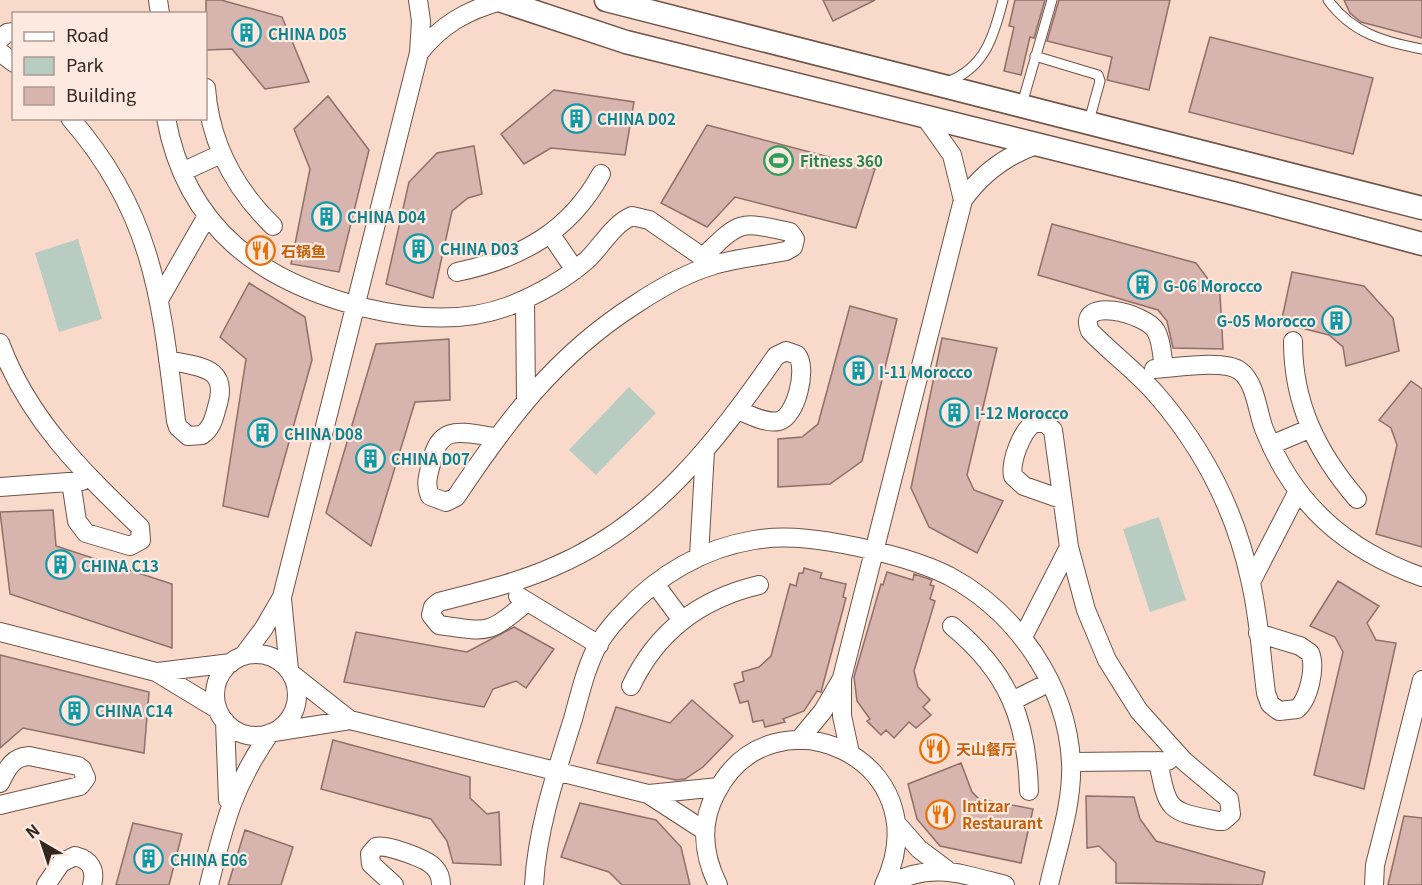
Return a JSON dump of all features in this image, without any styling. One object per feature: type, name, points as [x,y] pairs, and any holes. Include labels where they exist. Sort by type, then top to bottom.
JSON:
[{"type":"street","points":[[209,885],[228,809],[251,762],[272,733],[289,719],[297,701],[297,687],[291,672],[283,634],[282,597],[419,53],[421,21],[418,0]]},
{"type":"street","points":[[419,53],[430,40],[455,19],[500,0],[626,42],[1236,194],[1422,244]]},
{"type":"street","points":[[606,0],[1022,104],[1422,208]]},
{"type":"street","points":[[0,52],[12,61]]},
{"type":"street","points":[[207,95],[211,124],[221,154],[239,187],[273,226]]},
{"type":"street","points":[[850,753],[842,716],[842,678],[963,200],[952,155],[925,117]]},
{"type":"street","points":[[72,120],[100,156],[125,198],[144,242],[160,298],[168,360]]},
{"type":"street","points":[[167,120],[182,172],[207,216],[242,253],[269,272],[307,291],[356,306],[404,316],[448,317],[488,312],[525,299],[575,270],[599,248],[619,224],[632,216],[649,220],[709,261],[618,316],[568,354],[526,399],[496,437]]},
{"type":"street","points":[[963,200],[994,166],[1007,157],[1036,145]]},
{"type":"street","points":[[182,172],[221,154]]},
{"type":"street","points":[[457,272],[505,259],[551,235],[584,202],[601,174]]},
{"type":"street","points":[[1236,194],[1278,194],[1324,204],[1334,199],[1336,193],[1331,183]]},
{"type":"street","points":[[160,298],[207,216]]},
{"type":"street","points":[[551,235],[575,270]]},
{"type":"street","points":[[525,299],[526,399]]},
{"type":"street","points":[[1164,368],[1159,338],[1151,324],[1137,317],[1105,310],[1094,311],[1088,320],[1090,331],[1134,370],[1190,436],[1210,469],[1234,524],[1251,582],[1258,633]]},
{"type":"street","points":[[1293,341],[1295,377],[1309,429],[1327,462],[1357,499]]},
{"type":"street","points":[[0,343],[19,386],[52,438],[140,527],[143,535],[138,543],[130,546],[90,536],[82,530],[77,521],[71,482]]},
{"type":"street","points":[[1134,370],[1225,365],[1240,371],[1251,384],[1271,445],[1297,493],[1321,518],[1354,544],[1398,569],[1422,577]]},
{"type":"street","points":[[527,602],[499,626],[485,630],[439,625],[432,619],[431,611],[439,602],[554,567],[608,538],[660,499],[705,451],[738,410]]},
{"type":"street","points":[[1271,445],[1309,429]]},
{"type":"street","points":[[699,556],[705,451]]},
{"type":"street","points":[[0,487],[91,480]]},
{"type":"street","points":[[1251,582],[1297,493]]},
{"type":"street","points":[[1061,499],[1069,547],[1086,610],[1107,660],[1139,711],[1184,761],[1229,799],[1232,809],[1228,818],[1218,821],[1185,814],[1173,808],[1165,795],[1158,761]]},
{"type":"street","points":[[534,885],[540,839],[557,771],[585,677],[599,645],[624,612],[655,584],[699,556],[735,543],[771,538],[807,538],[874,551],[948,576],[996,609],[1023,637],[1050,682],[1064,721],[1071,762],[1065,817],[1049,885]]},
{"type":"street","points":[[1023,637],[1069,547]]},
{"type":"street","points":[[655,584],[681,619]]},
{"type":"street","points":[[500,585],[599,645]]},
{"type":"street","points":[[631,686],[657,643],[681,619],[718,597],[759,585]]},
{"type":"street","points":[[228,809],[221,715],[215,688],[224,670],[237,659],[264,628],[282,597]]},
{"type":"street","points":[[952,626],[981,652],[1014,700],[1026,745],[1029,791]]},
{"type":"street","points":[[0,632],[156,672],[221,715],[238,731],[246,734],[254,736],[350,720],[648,794],[705,831]]},
{"type":"street","points":[[156,672],[269,656],[350,720]]},
{"type":"street","points":[[799,740],[823,711],[842,678]]},
{"type":"street","points":[[1371,880],[1422,680]]},
{"type":"street","points":[[1014,700],[1050,682]]},
{"type":"street","points":[[718,885],[708,860],[705,831],[712,801],[719,787],[733,768],[751,754],[774,744],[799,740],[834,745],[850,753],[879,778],[894,808],[897,824],[895,856],[885,885]]},
{"type":"street","points":[[0,783],[11,764],[22,757],[78,766],[85,773],[86,778],[80,786],[1,803]]},
{"type":"street","points":[[1071,762],[1184,761]]},
{"type":"street","points":[[648,794],[719,787]]},
{"type":"street","points":[[897,824],[919,849],[947,870]]},
{"type":"street","points":[[394,885],[371,864],[370,854],[376,847],[386,846],[428,862],[437,870],[441,885]]},
{"type":"street","points":[[46,885],[61,863],[75,856],[89,863],[93,870],[92,885]]},
{"type":"street","points":[[885,885],[914,874],[947,870],[1005,885]]},
{"type":"lane","points":[[943,84],[966,73],[984,55],[995,33],[1003,0]]},
{"type":"lane","points":[[1022,104],[1052,0]]},
{"type":"lane","points":[[1328,0],[1342,17],[1371,37],[1422,49]]},
{"type":"lane","points":[[1035,56],[1098,75],[1100,81],[1089,122]]},
{"type":"green space","points":[[78,239],[102,319],[59,332],[35,253]]},
{"type":"green space","points":[[629,387],[656,413],[596,475],[569,450]]},
{"type":"green space","points":[[1159,517],[1186,600],[1150,612],[1123,529]]},
{"type":"building","name":"CHINA D05","points":[[206,0],[221,0],[282,17],[309,82],[265,89],[232,49],[207,50]]},
{"type":"building","points":[[823,0],[875,0],[833,21]]},
{"type":"building","points":[[1015,0],[1045,0],[1034,38],[1030,37],[1021,75],[1004,71],[1014,27],[1009,26]]},
{"type":"building","points":[[1059,0],[1170,0],[1149,90],[1107,80],[1112,57],[1047,41]]},
{"type":"building","points":[[1344,0],[1422,0],[1422,38],[1361,22],[1350,13]]},
{"type":"building","points":[[1210,37],[1373,78],[1353,154],[1189,112]]},
{"type":"building","name":"CHINA D02","points":[[554,90],[634,102],[625,155],[551,148],[524,164],[501,134]]},
{"type":"building","name":"CHINA D04","points":[[328,96],[369,150],[339,272],[291,264],[310,169],[294,129]]},
{"type":"building","points":[[707,125],[875,169],[856,228],[735,197],[707,227],[661,203]]},
{"type":"building","name":"CHINA D03","points":[[474,146],[482,194],[468,198],[452,211],[433,298],[386,284],[409,182],[437,153]]},
{"type":"building","name":"G-06 Morocco","points":[[1052,224],[1196,263],[1220,295],[1223,349],[1173,348],[1167,321],[1158,310],[1038,275]]},
{"type":"building","name":"G-05 Morocco","points":[[1292,272],[1364,286],[1393,318],[1399,351],[1346,366],[1343,347],[1329,335],[1281,323]]},
{"type":"building","name":"CHINA D08","points":[[249,283],[305,317],[312,360],[268,517],[223,506],[246,359],[220,337]]},
{"type":"building","name":"I-11 Morocco","points":[[850,306],[897,319],[862,461],[830,484],[778,487],[778,439],[802,437],[818,424]]},
{"type":"building","name":"I-12 Morocco","points":[[942,338],[997,348],[967,475],[974,490],[1003,501],[977,553],[929,527],[911,488]]},
{"type":"building","name":"CHINA D07","points":[[449,339],[450,400],[415,402],[371,546],[326,513],[376,344]]},
{"type":"building","points":[[1411,381],[1422,389],[1422,547],[1376,534],[1397,445],[1391,428],[1379,420]]},
{"type":"building","name":"CHINA C13","points":[[53,510],[56,546],[172,584],[172,648],[10,594],[0,512]]},
{"type":"building","points":[[804,568],[822,573],[820,578],[846,584],[843,597],[846,598],[821,692],[817,691],[804,711],[783,719],[785,722],[765,727],[763,720],[753,722],[748,701],[740,703],[734,684],[744,681],[742,672],[759,667],[771,656],[790,584],[796,586],[799,573],[803,573]]},
{"type":"building","points":[[887,572],[913,580],[914,574],[932,580],[930,585],[934,586],[930,599],[935,601],[914,671],[918,687],[930,700],[923,707],[931,715],[916,728],[909,722],[894,738],[886,730],[881,735],[867,721],[870,719],[857,701],[854,677],[881,584],[883,585]]},
{"type":"building","points":[[1338,581],[1379,606],[1367,623],[1376,640],[1396,643],[1364,789],[1314,775],[1343,652],[1335,637],[1310,626]]},
{"type":"building","points":[[514,627],[554,649],[526,688],[516,681],[493,689],[484,707],[344,682],[356,632],[467,652]]},
{"type":"building","name":"CHINA C14","points":[[0,655],[149,692],[144,753],[23,728],[0,748]]},
{"type":"building","points":[[692,700],[733,736],[703,767],[685,779],[676,780],[597,763],[616,707],[670,723]]},
{"type":"building","points":[[333,740],[470,777],[470,798],[487,814],[499,812],[501,865],[453,863],[447,841],[431,819],[321,789]]},
{"type":"building","points":[[961,763],[972,792],[979,799],[1033,809],[1021,863],[940,846],[917,819],[908,784]]},
{"type":"building","points":[[1086,796],[1134,797],[1140,819],[1156,841],[1265,872],[1262,885],[1116,883],[1116,863],[1099,846],[1087,848]]},
{"type":"building","points":[[580,803],[656,820],[681,847],[690,885],[622,885],[609,872],[561,857]]},
{"type":"building","points":[[1404,816],[1422,818],[1422,885],[1388,885]]},
{"type":"building","name":"CHINA E06","points":[[133,823],[182,834],[169,885],[116,885]]},
{"type":"building","points":[[245,830],[293,847],[281,885],[228,885]]},
{"type":"place","name":"CHINA D05","points":[[247,33]]},
{"type":"place","name":"CHINA D02","points":[[576,118]]},
{"type":"place","name":"Fitness 360","points":[[779,160]]},
{"type":"place","name":"CHINA D04","points":[[326,216]]},
{"type":"place","name":"CHINA D03","points":[[419,248]]},
{"type":"place","name":"石锅鱼","points":[[260,250]]},
{"type":"place","name":"G-06 Morocco","points":[[1142,285]]},
{"type":"place","name":"G-05 Morocco","points":[[1337,320]]},
{"type":"place","name":"I-11 Morocco","points":[[858,371]]},
{"type":"place","name":"I-12 Morocco","points":[[954,412]]},
{"type":"place","name":"CHINA D08","points":[[263,433]]},
{"type":"place","name":"CHINA D07","points":[[370,458]]},
{"type":"place","name":"CHINA C13","points":[[60,565]]},
{"type":"place","name":"CHINA C14","points":[[74,710]]},
{"type":"place","name":"天山餐厅","points":[[935,748]]},
{"type":"place","name":"Intizar Restaurant","points":[[941,814]]},
{"type":"place","name":"CHINA E06","points":[[149,859]]}]
